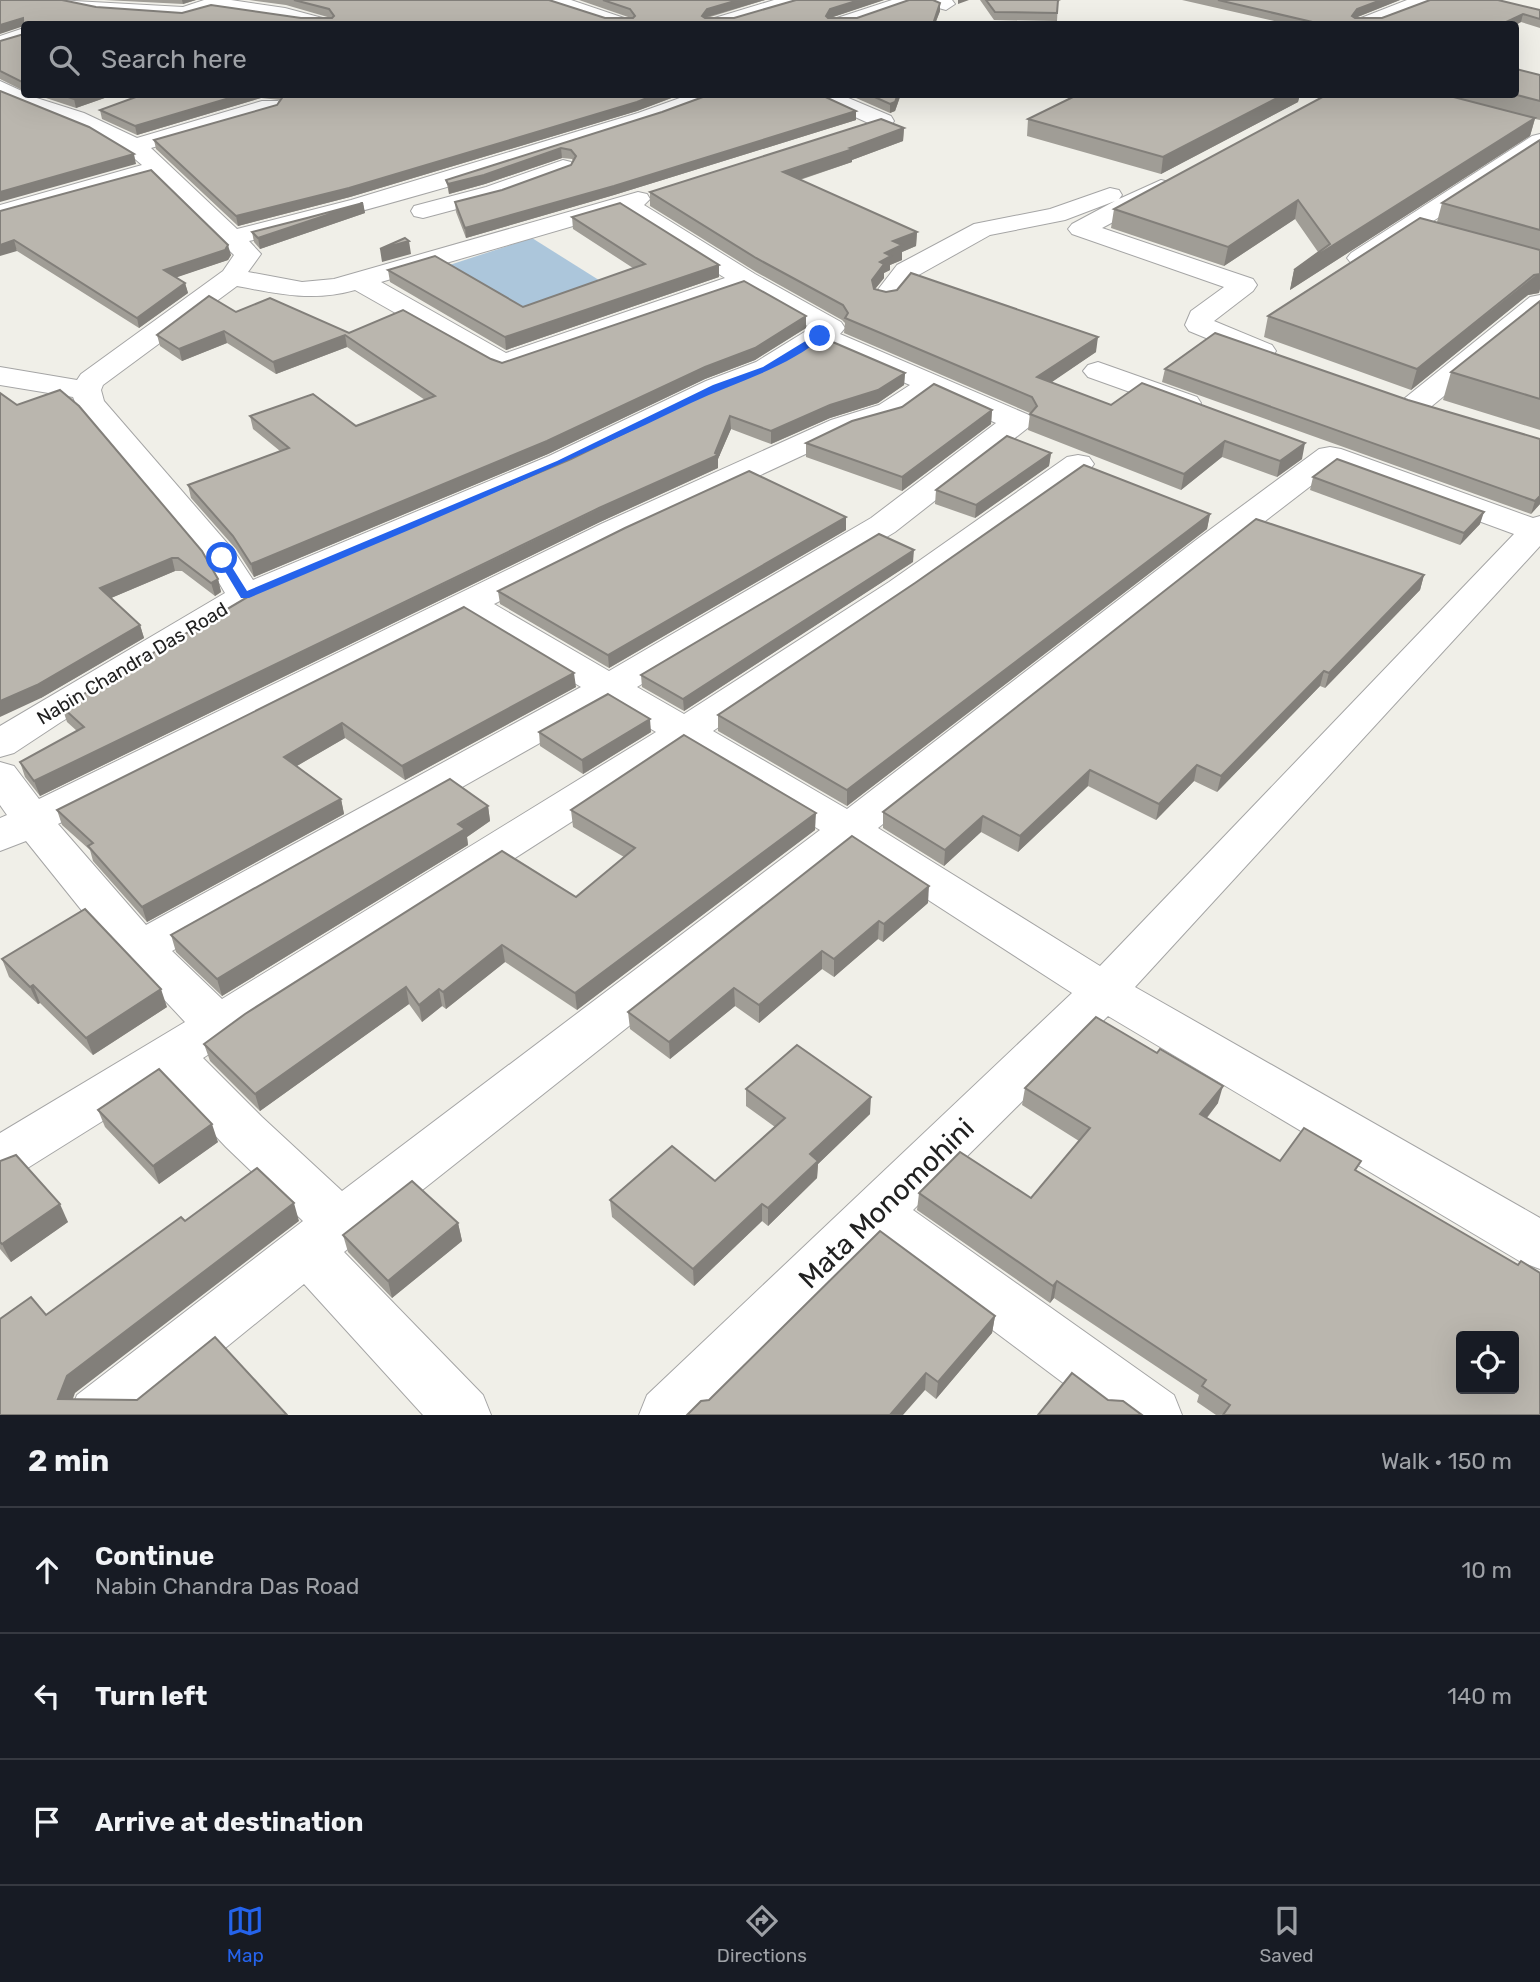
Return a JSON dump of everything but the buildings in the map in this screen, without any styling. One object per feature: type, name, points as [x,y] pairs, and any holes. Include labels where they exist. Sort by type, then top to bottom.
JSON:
[{"type":"street","points":[[65,0],[98,7],[184,13],[216,2],[312,21]]},
{"type":"street","points":[[553,0],[614,21]]},
{"type":"street","points":[[725,21],[794,0]]},
{"type":"street","points":[[847,21],[911,0]]},
{"type":"street","points":[[1371,21],[1424,0]]},
{"type":"street","points":[[62,20],[98,7]]},
{"type":"street","points":[[0,43],[21,35]]},
{"type":"street","points":[[0,88],[135,145],[237,256],[302,290],[336,287],[359,281],[662,191]]},
{"type":"street","points":[[0,376],[86,390],[91,380],[237,256],[360,205],[646,118],[701,98]]},
{"type":"street","points":[[829,98],[883,121],[852,131]]},
{"type":"street","points":[[135,145],[270,106]]},
{"type":"street","points":[[76,118],[100,110]]},
{"type":"street","points":[[1343,269],[1409,225],[1536,132]]},
{"type":"street","points":[[237,256],[383,222],[494,192],[615,149]]},
{"type":"street","points":[[0,213],[158,167]]},
{"type":"street","points":[[886,296],[906,271],[983,229],[1056,215],[1174,173],[1081,229],[1244,285],[1201,317],[1199,325],[1216,334],[1280,357]]},
{"type":"street","points":[[245,596],[560,463],[716,387],[766,369],[831,328],[746,280],[624,203]]},
{"type":"street","points":[[360,205],[383,222]]},
{"type":"street","points":[[1409,225],[1436,232]]},
{"type":"street","points":[[359,281],[504,363],[746,280]]},
{"type":"street","points":[[1416,404],[1540,303]]},
{"type":"street","points":[[820,336],[1018,421],[1024,442]]},
{"type":"street","points":[[1098,371],[1214,413]]},
{"type":"street","points":[[15,828],[613,531],[842,426],[864,422],[916,394],[929,383]]},
{"type":"street","name":"Nabin Chandra Das Road","points":[[0,744],[47,713],[245,596],[222,558],[89,403],[86,390]]},
{"type":"street","points":[[0,1159],[684,732],[901,589],[1091,469],[1024,442]]},
{"type":"street","points":[[141,948],[608,688],[1024,442]]},
{"type":"street","points":[[98,1415],[323,1236],[849,829],[1222,520],[1317,451],[1538,528]]},
{"type":"street","name":"Mata Monomohini","points":[[668,1415],[1104,991],[1538,528]]},
{"type":"street","points":[[468,604],[849,829],[1104,991],[1540,1245]]},
{"type":"street","points":[[0,775],[15,828],[218,1025]]},
{"type":"street","points":[[170,1055],[244,1132],[462,1415]]},
{"type":"street","points":[[876,1213],[1153,1415]]},
{"type":"water","points":[[532,238],[602,282],[506,318],[422,274]]},
{"type":"route","points":[[222,558],[245,596],[405,526],[560,463],[716,387],[766,369],[820,336]]}]
